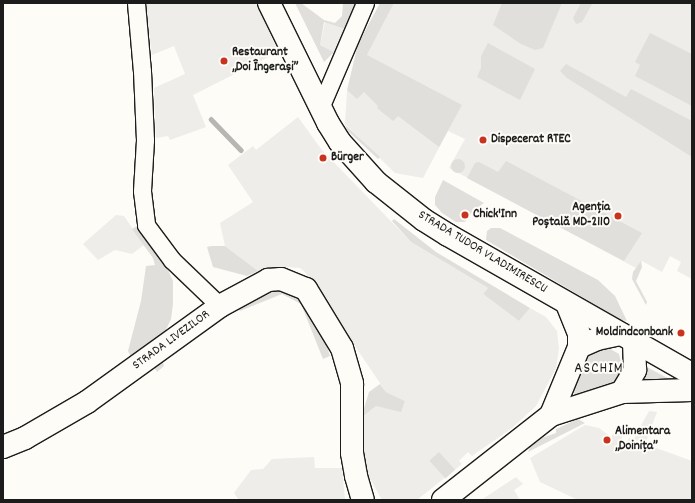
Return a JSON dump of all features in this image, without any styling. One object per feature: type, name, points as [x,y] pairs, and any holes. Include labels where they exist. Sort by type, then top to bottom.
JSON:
[{"type":"street","name":"STRADA LIVEZILOR","points":[[3,447],[25,438],[87,402],[220,306],[172,260],[146,225],[142,191],[145,140],[142,71],[136,3]]},
{"type":"street","name":"STRADA TUDOR VLADIMIRESCU","points":[[269,3],[320,108],[340,142],[359,165],[401,202],[448,235],[627,339],[692,374]]},
{"type":"street","points":[[320,108],[365,3]]},
{"type":"street","points":[[220,306],[268,280],[281,279],[306,289],[315,300],[342,348],[349,368],[352,405],[352,453],[356,476],[363,500]]},
{"type":"street","points":[[551,415],[579,347],[577,327],[567,304]]},
{"type":"street","points":[[579,347],[597,339],[627,339],[635,370],[622,392]]},
{"type":"street","points":[[443,500],[551,415],[622,392],[692,390]]},
{"type":"shaded area","points":[[145,3],[257,4],[278,52],[193,95],[206,127],[170,140],[168,136],[156,138],[154,88],[185,74],[174,46],[152,55]]},
{"type":"shaded area","points":[[295,3],[301,3],[324,20],[335,23],[342,16],[343,3],[356,3],[345,29],[324,22],[320,45],[334,52],[324,62]]},
{"type":"shaded area","points":[[380,3],[394,3],[367,55],[462,105],[439,147],[398,116],[393,121],[377,108],[378,106],[364,92],[357,99],[347,90],[358,44]]},
{"type":"shaded area","points":[[394,3],[692,3],[692,279],[677,271],[681,262],[670,256],[662,272],[642,261],[636,268],[449,168],[465,139],[448,131],[423,178],[395,173],[345,124],[347,90],[355,96],[367,55]]},
{"type":"shaded area","points":[[502,3],[562,3],[543,48],[535,50],[521,44],[493,25]]},
{"type":"shaded area","points":[[581,3],[592,4],[582,22],[576,24],[573,18]]},
{"type":"shaded area","points":[[325,22],[345,29],[334,52],[320,45]]},
{"type":"shaded area","points":[[650,33],[692,54],[692,106],[635,76],[640,65],[635,62]]},
{"type":"shaded area","points":[[488,43],[535,69],[520,100],[477,77],[481,68],[481,56]]},
{"type":"shaded area","points":[[566,64],[626,97],[631,89],[692,121],[692,157],[567,78],[560,71]]},
{"type":"shaded area","points":[[298,117],[321,149],[411,242],[488,288],[483,294],[519,321],[530,308],[546,317],[557,331],[559,349],[556,368],[536,406],[512,428],[472,456],[468,452],[459,461],[462,464],[417,500],[382,500],[367,473],[360,439],[361,418],[376,406],[399,409],[405,401],[386,392],[305,272],[300,268],[285,267],[258,271],[225,246],[220,223],[253,202],[228,165],[253,146],[256,150]]},
{"type":"shaded area","points":[[345,125],[380,157],[378,159],[348,131]]},
{"type":"shaded area","points":[[455,159],[461,159],[465,163],[465,169],[461,173],[455,173],[451,169],[451,163]]},
{"type":"shaded area","points":[[506,161],[642,233],[624,261],[467,178],[475,163],[479,162],[498,172]]},
{"type":"shaded area","points":[[443,180],[484,203],[473,211],[465,222],[456,222],[442,213],[435,205],[435,197]]},
{"type":"shaded area","points":[[116,215],[124,216],[144,245],[132,254],[115,250],[98,260],[83,244]]},
{"type":"shaded area","points":[[394,219],[436,252],[530,308],[519,321],[483,294],[488,288],[411,242],[392,221]]},
{"type":"shaded area","points":[[137,226],[167,268],[173,281],[173,304],[171,319],[163,336],[132,359],[128,351],[141,301],[146,266],[155,265],[153,258],[132,229]]},
{"type":"shaded area","points":[[491,228],[500,228],[598,280],[615,296],[627,321],[621,320],[486,240],[487,231]]},
{"type":"shaded area","points":[[225,246],[258,271],[247,276],[213,267],[207,247]]},
{"type":"shaded area","points":[[641,261],[642,267],[636,281],[647,302],[646,305],[632,279],[633,272]]},
{"type":"shaded area","points":[[277,288],[298,297],[322,332],[330,356],[323,359],[301,304],[282,294],[240,311],[238,309],[163,362],[164,366],[157,372],[151,362],[254,296]]},
{"type":"shaded area","points":[[605,346],[619,354],[623,370],[615,383],[579,398],[571,390],[587,354]]},
{"type":"shaded area","points":[[641,364],[677,383],[637,387]]},
{"type":"shaded area","points":[[380,384],[386,392],[405,401],[401,412],[376,406],[361,418],[369,392]]},
{"type":"shaded area","points":[[649,411],[657,412],[645,444],[692,461],[692,500],[578,500],[540,482],[530,458],[585,425],[599,428],[611,437],[615,432],[622,435],[622,441],[627,443],[629,438],[633,440]]},
{"type":"shaded area","points":[[578,419],[585,423],[528,452],[530,447],[542,438],[556,433],[556,429]]},
{"type":"shaded area","points":[[439,452],[455,470],[445,479],[429,461]]},
{"type":"shaded area","points":[[314,457],[315,468],[342,468],[345,500],[239,500],[234,493],[251,470],[263,469],[272,459]]},
{"type":"shaded area","points":[[516,477],[523,484],[514,490],[520,500],[481,500]]},
{"type":"waterway","points":[[211,119],[241,150]]},
{"type":"place","name":"Restaurant „Doi Îngerași”","points":[[224,61]]},
{"type":"place","name":"Dispecerat RTEC","points":[[483,140]]},
{"type":"place","name":"Bürger","points":[[323,158]]},
{"type":"place","name":"Chick'Inn","points":[[465,215]]},
{"type":"place","name":"Agenția Poștală MD-2110","points":[[618,216]]},
{"type":"place","name":"Moldindconbank","points":[[681,333]]},
{"type":"place","name":"Alimentara „Doinița”","points":[[607,440]]},
{"type":"district","name":"ASCHIM","points":[[599,370]]}]
